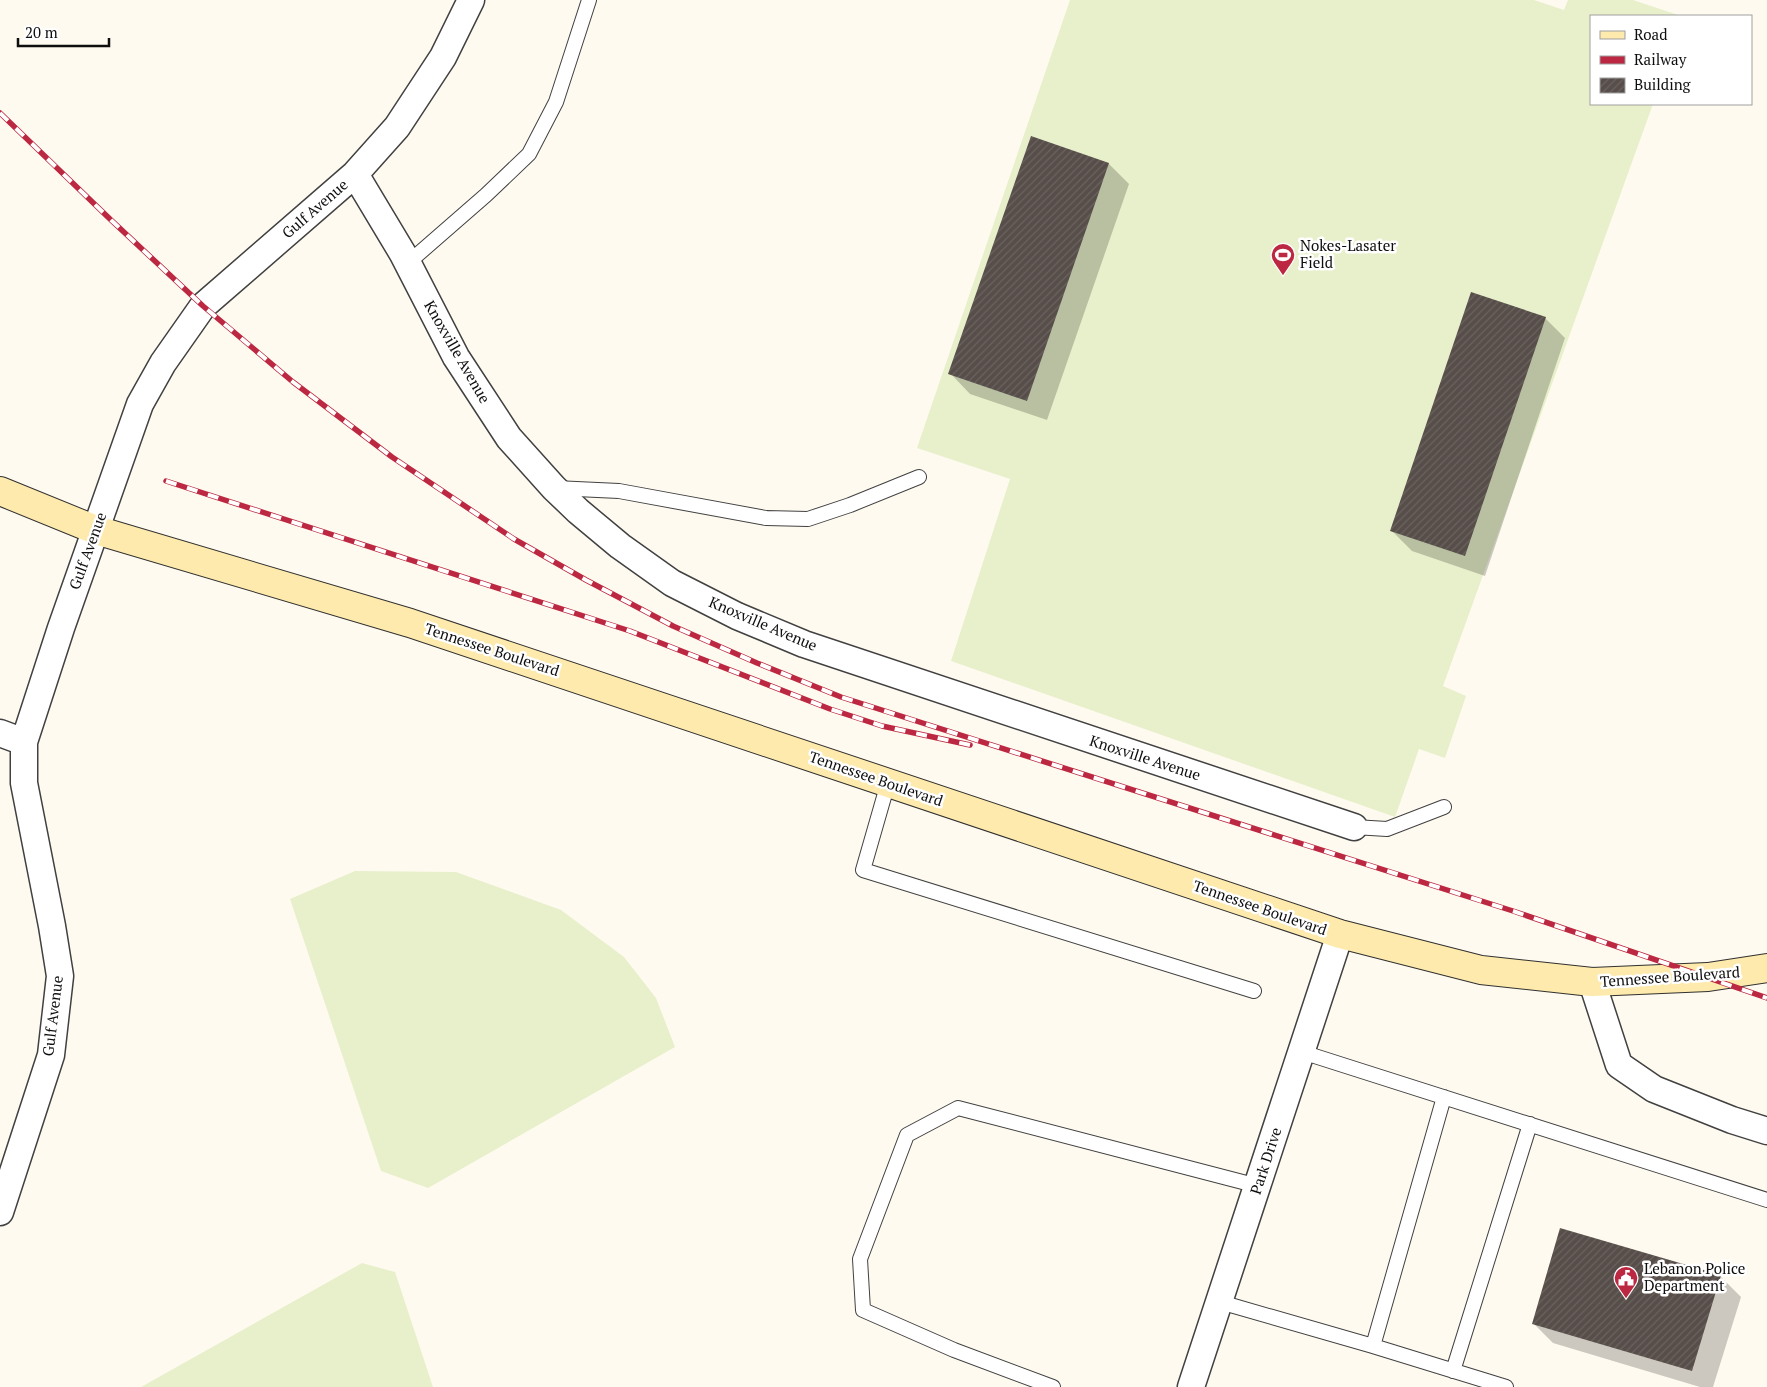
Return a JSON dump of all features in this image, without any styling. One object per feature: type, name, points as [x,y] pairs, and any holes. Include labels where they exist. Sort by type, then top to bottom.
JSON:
[{"type":"street","name":"Gulf Avenue","points":[[0,1212],[51,1054],[60,976],[24,782],[24,742],[61,628],[140,404],[163,363],[203,306],[356,174],[397,127],[443,57],[471,0]]},
{"type":"street","name":"Knoxville Avenue","points":[[356,174],[408,263],[456,357],[509,438],[554,488],[578,511],[620,546],[672,583],[737,616],[804,644],[1354,827]]},
{"type":"street","name":"Tennessee Boulevard","points":[[0,491],[96,530],[410,623],[1340,934],[1481,970],[1592,982],[1708,977],[1767,968]]},
{"type":"street","points":[[0,733],[24,742]]},
{"type":"street","name":"Park Drive","points":[[1191,1387],[1340,934]]},
{"type":"street","points":[[1592,982],[1620,1065],[1654,1089],[1732,1120],[1767,1131]]},
{"type":"lane","points":[[408,263],[486,195],[529,154],[556,102],[589,0]]},
{"type":"lane","points":[[554,488],[619,491],[766,518],[808,519],[850,505],[919,477]]},
{"type":"lane","points":[[888,782],[863,870],[1254,991]]},
{"type":"lane","points":[[1354,827],[1387,830],[1444,807]]},
{"type":"lane","points":[[1302,1052],[1767,1200]]},
{"type":"lane","points":[[1373,1346],[1444,1097]]},
{"type":"lane","points":[[1053,1387],[954,1350],[863,1310],[860,1259],[907,1135],[958,1108],[1258,1186]]},
{"type":"lane","points":[[1453,1371],[1530,1124]]},
{"type":"lane","points":[[1220,1302],[1506,1387]]},
{"type":"green space","name":"Nokes-Lasater Field","points":[[1070,0],[1534,0],[1564,10],[1568,0],[1633,0],[1678,15],[1590,15],[1590,105],[1653,105],[1443,686],[1466,696],[1445,758],[1419,749],[1395,817],[951,661],[1010,479],[917,448]]},
{"type":"green space","points":[[355,871],[456,872],[561,910],[624,957],[656,998],[675,1047],[428,1188],[381,1171],[290,899]]},
{"type":"green space","points":[[362,1263],[395,1272],[433,1387],[141,1387]]},
{"type":"building","points":[[1031,136],[1109,163],[1027,401],[948,374]]},
{"type":"building","points":[[1471,292],[1546,317],[1465,556],[1390,531]]},
{"type":"building","name":"Lebanon Police Department","points":[[1560,1228],[1721,1275],[1692,1371],[1532,1324]]},
{"type":"railway","points":[[0,113],[203,306],[293,382],[392,457],[514,539],[673,626],[841,697],[1513,911],[1767,998]]},
{"type":"railway","points":[[166,481],[630,631],[830,709],[882,726],[970,745]]},
{"type":"place","name":"Nokes-Lasater Field","points":[[1283,276]]},
{"type":"place","name":"Lebanon Police Department","points":[[1626,1299]]}]
